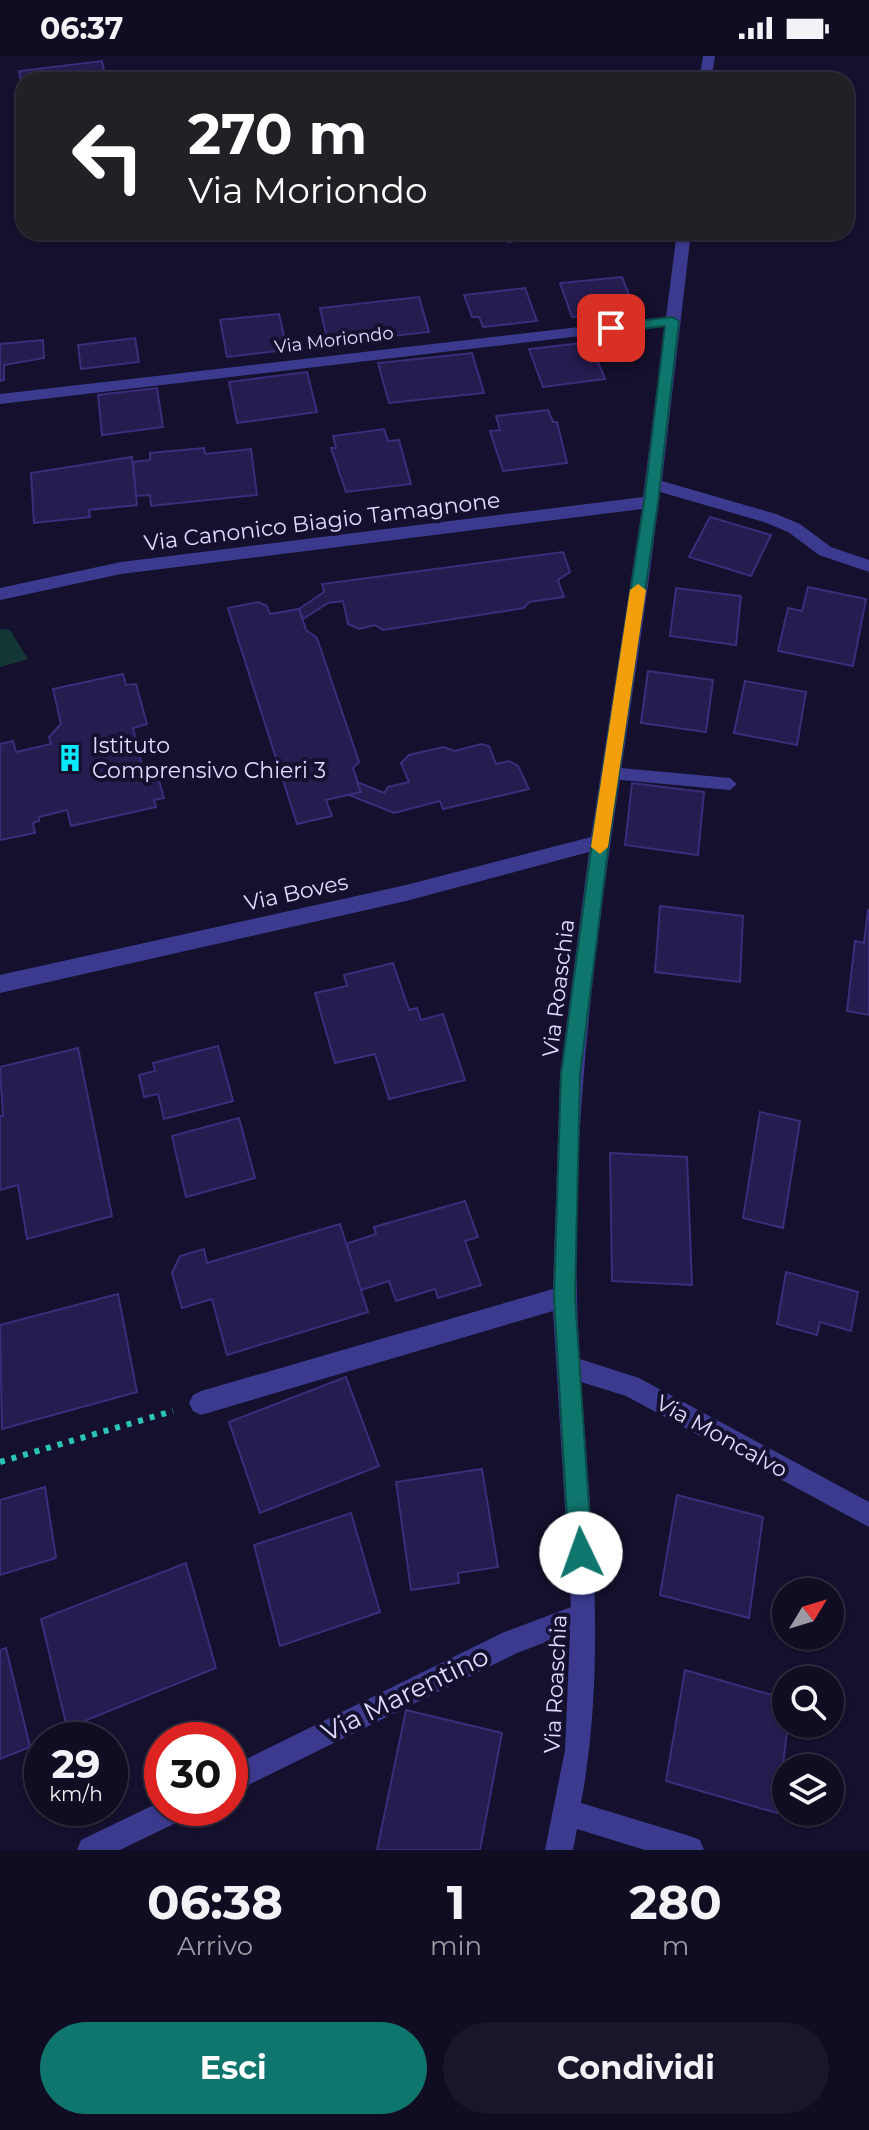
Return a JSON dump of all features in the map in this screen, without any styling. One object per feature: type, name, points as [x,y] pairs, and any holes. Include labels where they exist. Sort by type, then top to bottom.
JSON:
[{"type":"street","name":"Via Roaschia","points":[[559,1850],[578,1750],[584,1615],[564,1297],[571,1075],[600,842],[652,493],[683,240]]},
{"type":"street","name":"Via Moriondo","points":[[0,399],[672,321]]},
{"type":"street","points":[[652,493],[770,518],[794,528],[825,551],[869,566]]},
{"type":"street","name":"Via Canonico Biagio Tamagnone","points":[[0,594],[121,568],[652,493]]},
{"type":"street","name":"Via Boves","points":[[0,984],[406,893],[600,842]]},
{"type":"street","points":[[201,1403],[564,1297]]},
{"type":"street","name":"Via Moncalvo","points":[[570,1367],[631,1386],[869,1515]]},
{"type":"street","name":"Via Marentino","points":[[248,1772],[511,1642],[584,1615]]},
{"type":"street","points":[[566,1812],[690,1850]]},
{"type":"street","points":[[91,1850],[144,1824]]},
{"type":"lane","points":[[610,773],[730,784]]},
{"type":"path","points":[[0,1462],[201,1403]]},
{"type":"green space","points":[[0,629],[10,630],[28,659],[0,667]]},
{"type":"building","points":[[102,61],[104,72],[19,72]]},
{"type":"building","points":[[622,277],[635,310],[572,317],[560,283]]},
{"type":"building","points":[[525,288],[537,321],[483,327],[479,317],[472,317],[464,295]]},
{"type":"building","points":[[419,297],[429,332],[328,343],[320,308]]},
{"type":"building","points":[[279,314],[287,350],[227,357],[220,320]]},
{"type":"building","points":[[135,338],[139,362],[81,369],[78,345]]},
{"type":"building","points":[[43,340],[44,358],[4,365],[4,380],[0,381],[0,344]]},
{"type":"building","points":[[590,342],[605,379],[543,387],[529,349]]},
{"type":"building","points":[[472,353],[484,393],[389,403],[378,363]]},
{"type":"building","points":[[307,372],[317,412],[237,423],[229,382]]},
{"type":"building","points":[[157,388],[163,427],[102,435],[98,395]]},
{"type":"building","points":[[548,410],[553,422],[557,422],[567,463],[503,471],[490,431],[500,430],[496,416]]},
{"type":"building","points":[[384,429],[388,441],[399,440],[411,484],[346,492],[331,448],[336,448],[333,436]]},
{"type":"building","points":[[204,448],[205,454],[251,449],[257,495],[151,506],[150,495],[136,496],[133,462],[150,460],[150,453]]},
{"type":"building","points":[[132,457],[137,505],[89,510],[90,517],[34,523],[31,473]]},
{"type":"building","points":[[710,517],[771,535],[751,576],[689,557]]},
{"type":"building","points":[[563,552],[570,572],[558,580],[564,597],[529,602],[524,608],[383,630],[375,625],[359,629],[348,624],[343,601],[328,603],[303,619],[299,609],[324,592],[322,584]]},
{"type":"building","points":[[808,587],[866,599],[853,666],[778,651],[788,608],[802,611]]},
{"type":"building","points":[[676,588],[741,596],[736,645],[670,636]]},
{"type":"building","points":[[258,602],[267,606],[270,614],[299,609],[306,630],[317,638],[359,762],[353,768],[361,792],[326,800],[332,816],[297,824],[228,608]]},
{"type":"building","points":[[648,671],[713,680],[706,732],[641,723]]},
{"type":"building","name":"Istituto Comprensivo Chieri 3","points":[[123,674],[126,685],[136,684],[147,724],[133,728],[142,766],[154,763],[164,798],[154,800],[156,807],[71,826],[67,810],[39,817],[39,821],[33,823],[35,833],[0,840],[0,744],[13,741],[16,752],[51,744],[49,737],[61,724],[53,689]]},
{"type":"building","points":[[745,681],[806,692],[797,745],[734,733]]},
{"type":"building","points":[[481,744],[489,746],[496,764],[509,761],[518,766],[529,789],[443,809],[440,801],[394,813],[349,795],[361,792],[357,782],[384,793],[388,787],[409,782],[401,763],[409,755],[443,747],[455,751]]},
{"type":"building","points":[[632,783],[704,792],[698,855],[625,845]]},
{"type":"building","points":[[660,906],[743,916],[740,982],[655,972]]},
{"type":"building","points":[[868,910],[869,1015],[847,1011],[855,941],[864,943]]},
{"type":"building","points":[[393,963],[409,1010],[417,1008],[421,1020],[443,1014],[465,1080],[389,1099],[375,1054],[335,1063],[315,993],[347,986],[344,975]]},
{"type":"building","points":[[218,1046],[233,1101],[164,1119],[158,1094],[144,1097],[139,1075],[155,1071],[153,1063]]},
{"type":"building","points":[[78,1048],[112,1216],[27,1239],[18,1185],[0,1190],[0,1116],[3,1116],[0,1067]]},
{"type":"building","points":[[760,1112],[800,1121],[783,1228],[743,1218]]},
{"type":"building","points":[[239,1118],[255,1178],[186,1197],[172,1136]]},
{"type":"building","points":[[610,1153],[687,1157],[692,1285],[612,1281]]},
{"type":"building","points":[[465,1201],[478,1237],[465,1241],[481,1285],[438,1298],[435,1289],[396,1301],[389,1281],[361,1290],[346,1244],[376,1234],[374,1227]]},
{"type":"building","points":[[340,1224],[368,1312],[227,1355],[212,1299],[182,1308],[172,1273],[180,1256],[204,1249],[207,1263]]},
{"type":"building","points":[[786,1272],[858,1292],[851,1331],[820,1322],[817,1335],[777,1324]]},
{"type":"building","points":[[118,1294],[137,1392],[2,1429],[0,1325]]},
{"type":"building","points":[[346,1377],[379,1466],[260,1513],[229,1422]]},
{"type":"building","points":[[482,1469],[498,1567],[458,1573],[459,1583],[411,1590],[396,1482]]},
{"type":"building","points":[[45,1487],[56,1558],[0,1575],[0,1500]]},
{"type":"building","points":[[677,1495],[763,1517],[749,1618],[660,1595]]},
{"type":"building","points":[[351,1513],[380,1612],[280,1646],[254,1545]]},
{"type":"building","points":[[186,1563],[216,1668],[82,1722],[66,1722],[41,1619]]},
{"type":"building","points":[[6,1648],[24,1722],[24,1749],[0,1759],[0,1650]]},
{"type":"building","points":[[685,1670],[772,1695],[772,1738],[786,1738],[784,1754],[772,1754],[772,1812],[666,1781]]},
{"type":"building","points":[[406,1710],[502,1733],[480,1850],[377,1850]]},
{"type":"slow traffic","points":[[600,847],[638,590]]},
{"type":"place","name":"Istituto Comprensivo Chieri 3","points":[[70,758]]},
{"type":"route","points":[[581,1553],[564,1297],[571,1075],[600,842],[651,502],[672,321],[611,328]]}]
